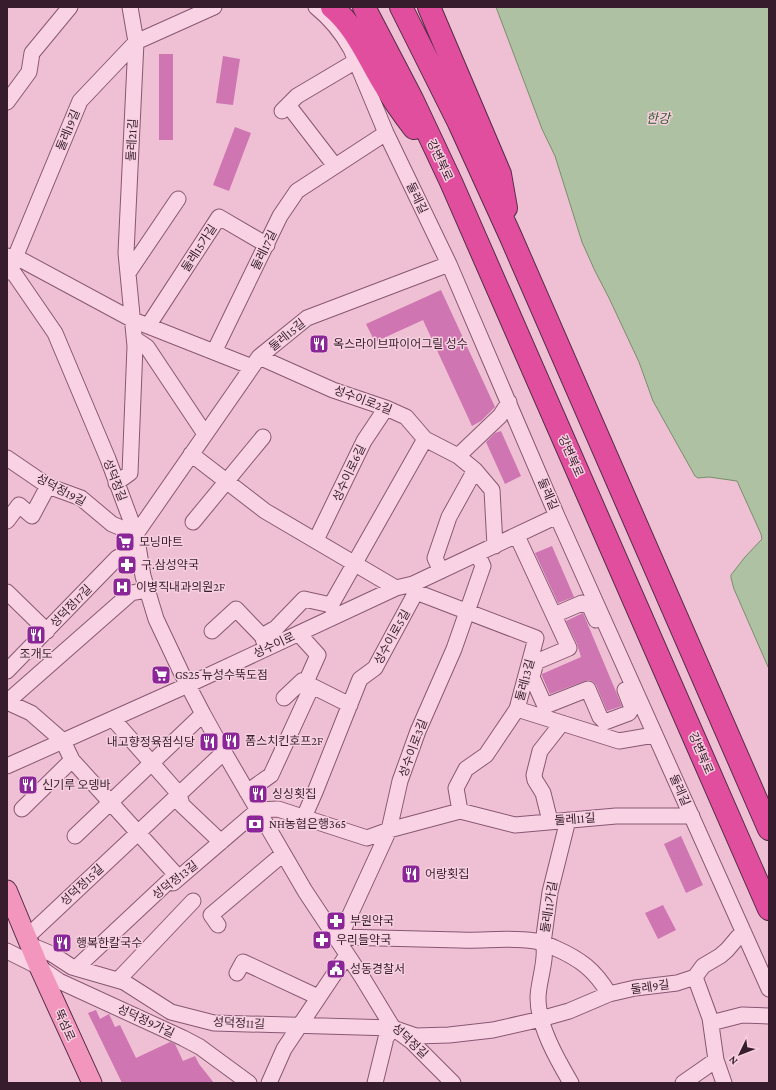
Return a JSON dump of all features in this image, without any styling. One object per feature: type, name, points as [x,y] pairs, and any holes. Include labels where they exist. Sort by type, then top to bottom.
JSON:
[{"type":"highway","points":[[332,7],[349,26],[364,48],[386,88],[451,182]]},
{"type":"highway","name":"강변북로","points":[[364,7],[412,99],[451,182],[769,909]]},
{"type":"highway","points":[[401,7],[459,123],[510,235],[769,829]]},
{"type":"highway","points":[[429,7],[500,174],[510,235]]},
{"type":"main road","name":"뚝섬로","points":[[7,890],[39,967],[92,1083]]},
{"type":"street","points":[[7,102],[29,72],[32,53],[70,7]]},
{"type":"street","name":"둘레21길","points":[[116,483],[130,473],[135,346],[126,253],[136,42],[130,7]]},
{"type":"street","name":"둘레19길","points":[[10,265],[80,101],[136,42],[214,7]]},
{"type":"street","name":"둘레길","points":[[316,7],[324,13],[344,36],[356,61],[386,134],[449,264],[654,735],[692,816],[769,989]]},
{"type":"street","points":[[335,166],[285,108],[297,96],[356,61]]},
{"type":"street","name":"둘레17길","points":[[214,352],[280,216],[297,191],[386,134]]},
{"type":"street","points":[[128,273],[178,199]]},
{"type":"street","name":"둘레15가길","points":[[148,326],[219,217],[266,245]]},
{"type":"street","name":"둘레15길","points":[[137,540],[205,434],[255,362],[307,318],[449,264]]},
{"type":"street","points":[[10,265],[148,326],[214,352],[255,362]]},
{"type":"street","name":"성덕정길","points":[[10,265],[56,332],[137,540],[143,576],[156,619],[203,714],[305,892],[339,939],[347,955],[362,976],[393,1028],[412,1042],[453,1083]]},
{"type":"street","points":[[135,339],[147,346],[205,434]]},
{"type":"street","name":"성수이로2길","points":[[255,362],[386,408],[406,417],[425,439],[458,456],[475,470],[492,490],[495,546]]},
{"type":"street","points":[[458,456],[500,416],[509,402]]},
{"type":"street","name":"성수이로6길","points":[[316,540],[364,441],[386,408]]},
{"type":"street","points":[[194,522],[263,437]]},
{"type":"street","points":[[212,632],[236,609],[264,642],[304,599],[333,611],[355,562],[425,439]]},
{"type":"street","points":[[192,454],[265,510],[355,562],[396,588]]},
{"type":"street","name":"성덕정19길","points":[[7,458],[48,486],[81,498],[112,524],[137,540]]},
{"type":"street","points":[[441,571],[435,558],[444,531],[449,517],[475,470]]},
{"type":"street","points":[[7,521],[19,505],[32,516],[48,486]]},
{"type":"street","name":"성수이로","points":[[7,766],[188,685],[264,642],[299,634],[333,611],[396,588],[415,588],[441,571],[558,516]]},
{"type":"street","points":[[517,536],[569,648],[536,662],[532,677],[545,706],[588,689],[600,717],[605,722],[629,713],[632,708],[590,607],[582,603],[554,615]]},
{"type":"street","name":"성덕정17길","points":[[9,665],[47,630],[137,540]]},
{"type":"street","name":"성수이로3길","points":[[339,939],[389,830],[400,781],[418,731],[454,649],[468,612],[483,566],[478,554]]},
{"type":"street","name":"둘레13길","points":[[415,588],[468,612],[536,638],[517,708],[619,741],[654,735]]},
{"type":"street","name":"성수이로5길","points":[[304,817],[360,679],[375,668],[415,588]]},
{"type":"street","points":[[148,590],[131,593],[7,702],[31,713],[63,740],[72,760],[179,878]]},
{"type":"street","points":[[7,592],[47,630]]},
{"type":"street","points":[[247,792],[271,775],[309,684],[318,654],[299,634]]},
{"type":"street","points":[[284,698],[302,681],[350,705]]},
{"type":"street","points":[[460,811],[456,788],[466,769],[486,755],[517,708]]},
{"type":"street","points":[[75,836],[203,714]]},
{"type":"street","points":[[113,719],[179,794],[182,805],[221,842]]},
{"type":"street","points":[[550,821],[543,792],[535,780],[534,775],[540,751],[562,723]]},
{"type":"street","name":"성덕정15길","points":[[28,941],[138,833],[224,752]]},
{"type":"street","points":[[22,809],[72,760]]},
{"type":"street","name":"둘레11길","points":[[258,810],[278,809],[367,838],[389,830],[460,811],[515,825],[616,816],[692,816]]},
{"type":"street","name":"성덕정13길","points":[[76,968],[170,880],[173,883],[258,810]]},
{"type":"street","name":"둘레11가길","points":[[541,1019],[538,997],[546,950],[543,943],[550,892],[568,820]]},
{"type":"street","points":[[218,925],[211,915],[283,854]]},
{"type":"street","points":[[118,980],[193,901]]},
{"type":"street","name":"둘레9길","points":[[393,1028],[416,1036],[449,1035],[493,1030],[569,1011],[610,994],[635,988],[677,984],[695,977],[703,966],[720,956],[738,936],[744,933]]},
{"type":"street","points":[[339,939],[465,941],[512,939],[535,941],[573,956],[584,964],[600,980],[610,994]]},
{"type":"street","name":"성덕정11길","points":[[28,941],[72,967],[124,982],[171,1012],[214,1023],[393,1028]]},
{"type":"street","points":[[7,951],[39,967]]},
{"type":"street","points":[[269,1083],[284,1049],[347,955]]},
{"type":"street","points":[[237,973],[243,962],[318,997]]},
{"type":"street","name":"성덕정9가길","points":[[39,967],[59,981],[200,1047],[249,1083]]},
{"type":"street","points":[[695,977],[711,1023],[716,1060],[724,1083]]},
{"type":"street","points":[[711,1023],[742,1015],[769,1016]]},
{"type":"street","points":[[541,1019],[571,1083]]},
{"type":"street","points":[[375,1083],[386,1038],[393,1028]]},
{"type":"street","points":[[683,1083],[716,1060]]},
{"type":"water","name":"한강","points":[[496,7],[769,7],[769,669],[734,589],[731,578],[731,575],[745,557],[762,539],[761,534],[737,481],[709,477],[698,478],[695,476],[653,401],[639,362],[582,242],[555,156],[542,129]]},
{"type":"building","points":[[159,54],[173,54],[173,140],[159,140]]},
{"type":"building","points":[[223,56],[240,59],[233,105],[216,103]]},
{"type":"building","points":[[235,127],[251,133],[229,191],[213,185]]},
{"type":"building","points":[[441,290],[495,407],[481,421],[472,426],[423,320],[375,342],[366,324]]},
{"type":"building","points":[[501,431],[521,476],[505,484],[486,442],[495,433]]},
{"type":"building","points":[[552,546],[574,597],[558,603],[535,553]]},
{"type":"building","points":[[583,613],[622,706],[607,711],[596,685],[593,682],[589,680],[585,681],[550,694],[542,676],[542,674],[581,657],[577,644],[566,621]]},
{"type":"building","points":[[681,836],[703,885],[686,893],[664,844]]},
{"type":"building","points":[[663,905],[676,930],[658,939],[645,913]]},
{"type":"building","points":[[96,1010],[100,1019],[109,1014],[115,1027],[120,1025],[136,1058],[170,1042],[175,1044],[183,1061],[195,1056],[199,1064],[214,1083],[122,1083],[88,1013]]},
{"type":"place","name":"옥스라이브파이어그릴 성수","points":[[319,344]]},
{"type":"place","name":"모닝마트","points":[[125,542]]},
{"type":"place","name":"구.삼성약국","points":[[127,565]]},
{"type":"place","name":"이병직내과의원2F","points":[[122,587]]},
{"type":"place","name":"조개도","points":[[36,635]]},
{"type":"place","name":"GS25 뉴성수뚝도점","points":[[161,675]]},
{"type":"place","name":"폼스치킨호프2F","points":[[231,741]]},
{"type":"place","name":"내고향정육점식당","points":[[209,742]]},
{"type":"place","name":"신기루 오뎅바","points":[[28,785]]},
{"type":"place","name":"싱싱횟집","points":[[258,794]]},
{"type":"place","name":"NH농협은행365","points":[[255,824]]},
{"type":"place","name":"어랑횟집","points":[[411,874]]},
{"type":"place","name":"부원약국","points":[[336,921]]},
{"type":"place","name":"우리들약국","points":[[322,940]]},
{"type":"place","name":"행복한칼국수","points":[[62,943]]},
{"type":"place","name":"성동경찰서","points":[[336,969]]}]
